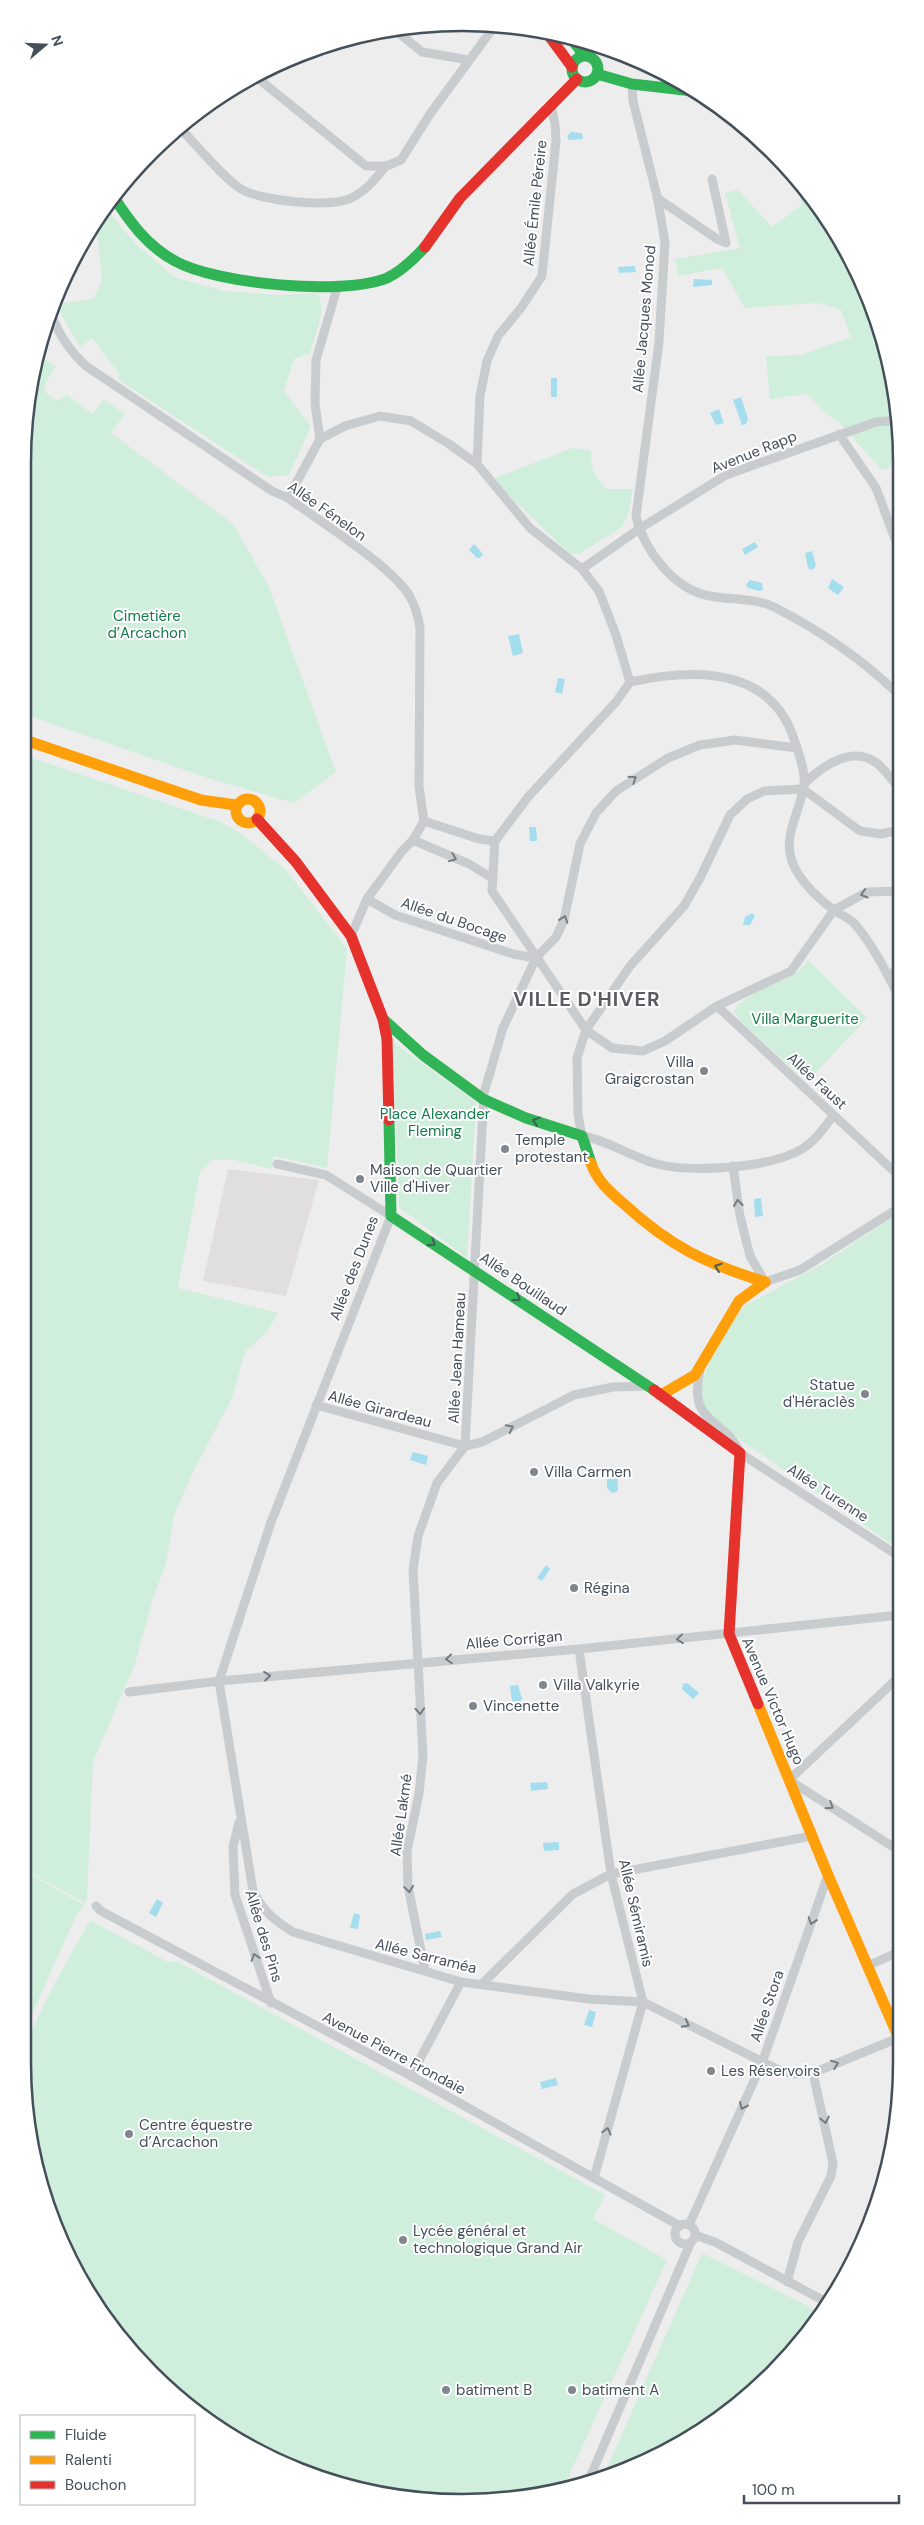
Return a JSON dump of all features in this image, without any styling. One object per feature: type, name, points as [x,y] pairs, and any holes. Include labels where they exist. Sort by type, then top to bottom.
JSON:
[{"type":"street","points":[[261,81],[366,166],[386,166],[401,160],[428,116],[490,32]]},
{"type":"street","points":[[402,36],[422,52],[469,60]]},
{"type":"street","points":[[557,42],[572,67],[576,79]]},
{"type":"street","points":[[576,79],[588,82],[597,74],[597,62],[592,57],[584,55],[578,48]]},
{"type":"street","points":[[572,67],[576,59],[584,55]]},
{"type":"street","points":[[597,74],[632,84],[677,89]]},
{"type":"street","points":[[118,203],[135,228],[160,252],[194,272],[227,280],[273,284],[338,285],[372,282],[396,274],[415,258],[459,200],[576,79]]},
{"type":"street","name":"Allée Jacques Monod","points":[[632,84],[633,101],[657,198],[664,242],[659,342],[636,516],[639,529]]},
{"type":"street","name":"Allée Émile Péreire","points":[[477,464],[480,396],[487,361],[498,336],[521,308],[542,276],[556,141],[551,105]]},
{"type":"street","points":[[185,133],[243,190],[300,203],[326,203],[352,198],[371,183],[386,166]]},
{"type":"street","points":[[657,198],[726,243],[712,179]]},
{"type":"street","points":[[320,439],[315,404],[316,360],[338,285]]},
{"type":"street","name":"Allée Fénelon","points":[[54,323],[71,351],[86,366],[272,491],[288,498],[377,563],[408,594],[417,610],[420,627],[420,787],[424,821]]},
{"type":"street","points":[[288,498],[320,439],[345,426],[380,416],[411,421],[477,464],[530,528],[582,569],[599,591],[616,635],[630,682]]},
{"type":"street","name":"Avenue Rapp","points":[[582,569],[639,529],[726,474],[876,422],[891,421]]},
{"type":"street","points":[[839,434],[876,488],[893,534]]},
{"type":"street","points":[[639,529],[669,574],[687,588],[707,596],[772,606],[843,647],[893,690]]},
{"type":"street","points":[[893,831],[881,834],[860,831],[804,787],[797,748],[790,726],[779,707],[764,693],[736,680],[688,673],[630,682],[616,702],[528,797],[495,841],[492,878],[492,891],[586,1030],[612,1048],[643,1051],[665,1041],[717,1006],[791,971],[834,910],[866,892],[893,891]]},
{"type":"street","name":"Allée Jean Hameau","points":[[466,1446],[483,1099],[503,1028],[536,958],[556,936],[564,920],[580,844],[596,813],[616,791],[668,758],[700,745],[735,740],[797,748]]},
{"type":"street","points":[[31,742],[201,800],[236,806]]},
{"type":"street","points":[[893,781],[877,764],[864,757],[852,755],[835,762],[812,776],[804,787],[795,811],[788,849],[796,870],[810,888],[834,910],[853,922],[893,986]]},
{"type":"street","points":[[765,1282],[706,1262],[690,1254],[648,1226],[601,1183],[593,1169],[582,1136],[578,1115],[578,1058],[586,1030],[630,966],[684,906],[700,878],[730,815],[747,800],[764,791],[804,787]]},
{"type":"street","points":[[243,799],[253,799],[260,808],[257,819],[250,823],[241,821],[236,814],[236,806],[243,799]]},
{"type":"street","name":"Allée des Dunes","points":[[219,1681],[270,1525],[390,1216],[388,1063],[387,1039],[383,1019],[350,936],[296,862],[257,819]]},
{"type":"street","points":[[350,936],[367,899],[413,840],[424,821],[479,839],[495,841]]},
{"type":"street","points":[[413,840],[469,864],[492,878]]},
{"type":"street","name":"Allée du Bocage","points":[[367,899],[395,915],[513,954],[536,958]]},
{"type":"street","points":[[887,974],[893,972]]},
{"type":"street","name":"Allée Faust","points":[[717,1006],[893,1170]]},
{"type":"street","points":[[383,1019],[423,1055],[483,1099],[526,1118],[582,1136],[657,1164],[702,1169],[778,1160],[802,1149],[816,1139],[834,1116]]},
{"type":"street","name":"Allée Bouillaud","points":[[277,1164],[326,1175],[476,1271],[648,1386],[740,1453]]},
{"type":"street","points":[[733,1166],[740,1216],[750,1256],[765,1282]]},
{"type":"street","points":[[661,1395],[695,1374],[739,1301],[765,1282],[800,1270],[893,1211]]},
{"type":"street","points":[[701,1365],[696,1390],[699,1404],[706,1417],[734,1441],[740,1453]]},
{"type":"street","points":[[466,1446],[482,1442],[574,1395],[613,1388],[648,1386]]},
{"type":"street","points":[[683,1411],[690,1413],[697,1411],[699,1404]]},
{"type":"street","name":"Allée Girardeau","points":[[316,1405],[466,1446]]},
{"type":"street","name":"Allée Lakmé","points":[[425,1971],[408,1886],[407,1851],[419,1794],[423,1755],[413,1570],[418,1536],[437,1483],[466,1446]]},
{"type":"street","name":"Allée Turenne","points":[[740,1453],[893,1552]]},
{"type":"street","name":"Avenue Victor Hugo","points":[[740,1453],[729,1634],[828,1875],[893,2024]]},
{"type":"street","name":"Allée Corrigan","points":[[129,1692],[219,1681],[579,1649],[893,1616]]},
{"type":"street","name":"Allée Sémiramis","points":[[579,1649],[611,1874],[643,2002],[594,2178]]},
{"type":"street","name":"Allée Sarraméa","points":[[219,1681],[253,1891],[258,1902],[278,1923],[293,1932],[462,1982],[482,1984],[573,1894],[611,1874],[812,1836]]},
{"type":"street","points":[[893,1682],[789,1780],[893,1847]]},
{"type":"street","name":"Allée des Pins","points":[[240,1817],[234,1847],[235,1895],[271,2003]]},
{"type":"street","name":"Allée Stora","points":[[685,2225],[762,2063],[828,1875]]},
{"type":"street","name":"Avenue Pierre Frondaie","points":[[96,1906],[100,1911],[152,1940],[411,2076],[594,2178],[685,2225]]},
{"type":"street","points":[[867,1966],[893,1955]]},
{"type":"street","points":[[411,2076],[462,1982]]},
{"type":"street","points":[[482,1984],[589,1999],[643,2002],[762,2063],[794,2074],[813,2072],[893,2042]]},
{"type":"street","points":[[886,2011],[893,2014]]},
{"type":"street","points":[[787,2282],[798,2242],[831,2176],[833,2163],[813,2072]]},
{"type":"street","points":[[690,2244],[681,2244],[677,2241],[675,2233],[685,2225],[695,2235],[716,2242],[821,2300]]},
{"type":"street","points":[[592,2473],[695,2235]]},
{"type":"shaded area","points":[[228,1169],[319,1180],[286,1296],[203,1281]]},
{"type":"green space","points":[[738,190],[772,227],[802,205],[798,193],[835,247],[860,297],[870,324],[884,378],[892,434],[893,466],[882,470],[838,421],[827,414],[807,394],[770,399],[766,356],[801,355],[851,337],[841,310],[818,303],[745,308],[722,268],[678,276],[675,259],[740,248],[725,193]]},
{"type":"green space","points":[[110,214],[137,245],[174,277],[223,291],[280,295],[316,293],[320,298],[321,313],[310,353],[294,359],[284,391],[311,426],[289,475],[268,477],[117,379],[120,375],[92,338],[80,347],[59,311],[62,303],[93,299],[102,281],[97,234]]},
{"type":"green space","name":"Cimetière d’Arcachon","points":[[44,358],[56,367],[47,380],[44,391],[57,401],[67,395],[92,414],[104,399],[125,414],[111,433],[233,524],[269,587],[336,772],[294,803],[214,780],[31,717],[32,434],[35,406]]},
{"type":"green space","points":[[572,448],[590,450],[593,471],[606,489],[633,489],[628,515],[622,527],[579,554],[570,554],[499,486],[496,478]]},
{"type":"green space","points":[[31,758],[218,821],[240,833],[286,870],[347,949],[327,1168],[274,1156],[271,1169],[234,1160],[212,1160],[200,1172],[178,1288],[278,1313],[267,1332],[245,1352],[232,1398],[190,1478],[174,1516],[166,1564],[153,1598],[135,1664],[93,1762],[87,1898],[85,1903],[31,1873]]},
{"type":"green space","name":"Villa Marguerite","points":[[808,960],[867,1018],[807,1082],[740,1021],[734,1011],[741,1002],[750,996],[791,976]]},
{"type":"green space","name":"Place Alexander Fleming","points":[[393,1042],[476,1102],[467,1258],[399,1207]]},
{"type":"green space","points":[[893,1218],[893,1545],[729,1432],[707,1410],[702,1396],[706,1371],[712,1358],[739,1312],[746,1305],[821,1265]]},
{"type":"green space","points":[[31,1875],[84,1905],[76,1916],[31,2016]]},
{"type":"green space","name":"Lycée général et technologique Grand Air","points":[[90,1920],[168,1962],[176,1961],[605,2195],[593,2219],[667,2260],[567,2480],[518,2490],[462,2494],[406,2490],[351,2479],[297,2461],[247,2436],[200,2405],[157,2368],[120,2325],[89,2278],[64,2228],[46,2174],[35,2119],[32,2091],[31,2033],[62,1970]]},
{"type":"green space","points":[[702,2253],[815,2309],[767,2368],[724,2405],[677,2436],[653,2449],[607,2468]]},
{"type":"water","points":[[571,132],[582,133],[583,139],[569,140],[567,136]]},
{"type":"water","points":[[635,266],[636,272],[619,273],[618,267]]},
{"type":"water","points":[[694,279],[712,280],[712,285],[693,287]]},
{"type":"water","points":[[551,378],[557,378],[557,397],[551,397]]},
{"type":"water","points":[[741,397],[748,419],[746,424],[742,425],[733,400]]},
{"type":"water","points":[[719,409],[724,423],[716,425],[710,413]]},
{"type":"water","points":[[755,542],[758,547],[745,555],[742,549]]},
{"type":"water","points":[[474,544],[483,554],[480,558],[477,558],[469,550]]},
{"type":"water","points":[[812,551],[816,566],[812,570],[808,568],[805,553]]},
{"type":"water","points":[[832,579],[844,587],[838,595],[828,588]]},
{"type":"water","points":[[750,580],[762,583],[763,590],[759,591],[748,588],[746,585]]},
{"type":"water","points":[[519,634],[523,653],[513,656],[508,636]]},
{"type":"water","points":[[558,678],[565,679],[562,694],[555,692]]},
{"type":"water","points":[[529,827],[536,827],[537,841],[530,841]]},
{"type":"water","points":[[752,913],[755,916],[750,925],[743,925],[745,917]]},
{"type":"water","points":[[761,1198],[763,1216],[755,1217],[754,1199]]},
{"type":"water","points":[[413,1452],[428,1456],[426,1465],[410,1460]]},
{"type":"water","points":[[617,1471],[618,1491],[612,1493],[607,1488],[607,1472]]},
{"type":"water","points":[[546,1565],[550,1569],[542,1581],[537,1578]]},
{"type":"water","points":[[687,1683],[699,1693],[693,1699],[682,1689],[683,1684]]},
{"type":"water","points":[[518,1685],[522,1699],[520,1702],[512,1701],[510,1686]]},
{"type":"water","points":[[547,1782],[548,1789],[531,1791],[530,1783]]},
{"type":"water","points":[[559,1842],[559,1850],[544,1851],[543,1843]]},
{"type":"water","points":[[157,1899],[163,1903],[156,1917],[149,1913]]},
{"type":"water","points":[[354,1913],[360,1915],[358,1929],[350,1928]]},
{"type":"water","points":[[440,1931],[442,1937],[426,1940],[425,1934]]},
{"type":"water","points":[[589,2010],[596,2012],[592,2027],[584,2025]]},
{"type":"water","points":[[556,2078],[558,2085],[542,2089],[540,2082]]},
{"type":"traffic: fast","points":[[578,48],[584,55]]},
{"type":"traffic: fast","points":[[585,56],[594,60],[598,69],[594,78],[585,82],[576,78],[572,69],[576,60],[585,56]]},
{"type":"traffic: fast","points":[[597,74],[632,84],[677,89]]},
{"type":"traffic: fast","points":[[118,203],[140,233],[156,248],[175,261],[219,276],[248,281],[311,287],[367,283],[387,278],[398,272],[425,247]]},
{"type":"traffic: fast","points":[[383,1019],[423,1055],[483,1099],[526,1118],[582,1136],[591,1163]]},
{"type":"traffic: fast","points":[[389,1120],[391,1216],[654,1390]]},
{"type":"traffic: slow","points":[[31,742],[201,800],[236,805]]},
{"type":"traffic: slow","points":[[243,799],[253,799],[260,806],[260,811],[260,816],[253,823],[243,823],[236,816],[236,806],[243,799]]},
{"type":"traffic: slow","points":[[591,1163],[600,1181],[609,1190],[641,1219],[673,1243],[724,1268],[765,1282]]},
{"type":"traffic: slow","points":[[661,1395],[695,1375],[739,1301],[765,1282]]},
{"type":"traffic: slow","points":[[758,1704],[828,1875],[893,2025]]},
{"type":"traffic: jam","points":[[553,42],[572,67]]},
{"type":"traffic: jam","points":[[425,247],[460,198],[577,79]]},
{"type":"traffic: jam","points":[[257,819],[296,862],[351,936],[383,1019],[387,1039],[389,1120]]},
{"type":"traffic: jam","points":[[654,1390],[740,1453],[729,1634],[758,1704]]},
{"type":"place","name":"Villa Graigcrostan","points":[[704,1071]]},
{"type":"place","name":"Temple protestant","points":[[505,1149]]},
{"type":"place","name":"Maison de Quartier Ville d'Hiver","points":[[360,1179]]},
{"type":"place","name":"Statue d'Héraclès","points":[[865,1394]]},
{"type":"place","name":"Villa Carmen","points":[[534,1472]]},
{"type":"place","name":"Régina","points":[[574,1588]]},
{"type":"place","name":"Villa Valkyrie","points":[[543,1685]]},
{"type":"place","name":"Vincenette","points":[[473,1706]]},
{"type":"place","name":"Les Réservoirs","points":[[711,2071]]},
{"type":"place","name":"Centre équestre d’Arcachon","points":[[129,2134]]},
{"type":"place","name":"Lycée général et technologique Grand Air","points":[[403,2240]]},
{"type":"place","name":"batiment B","points":[[446,2390]]},
{"type":"place","name":"batiment A","points":[[572,2390]]},
{"type":"district","name":"VILLE D'HIVER","points":[[587,999]]}]
